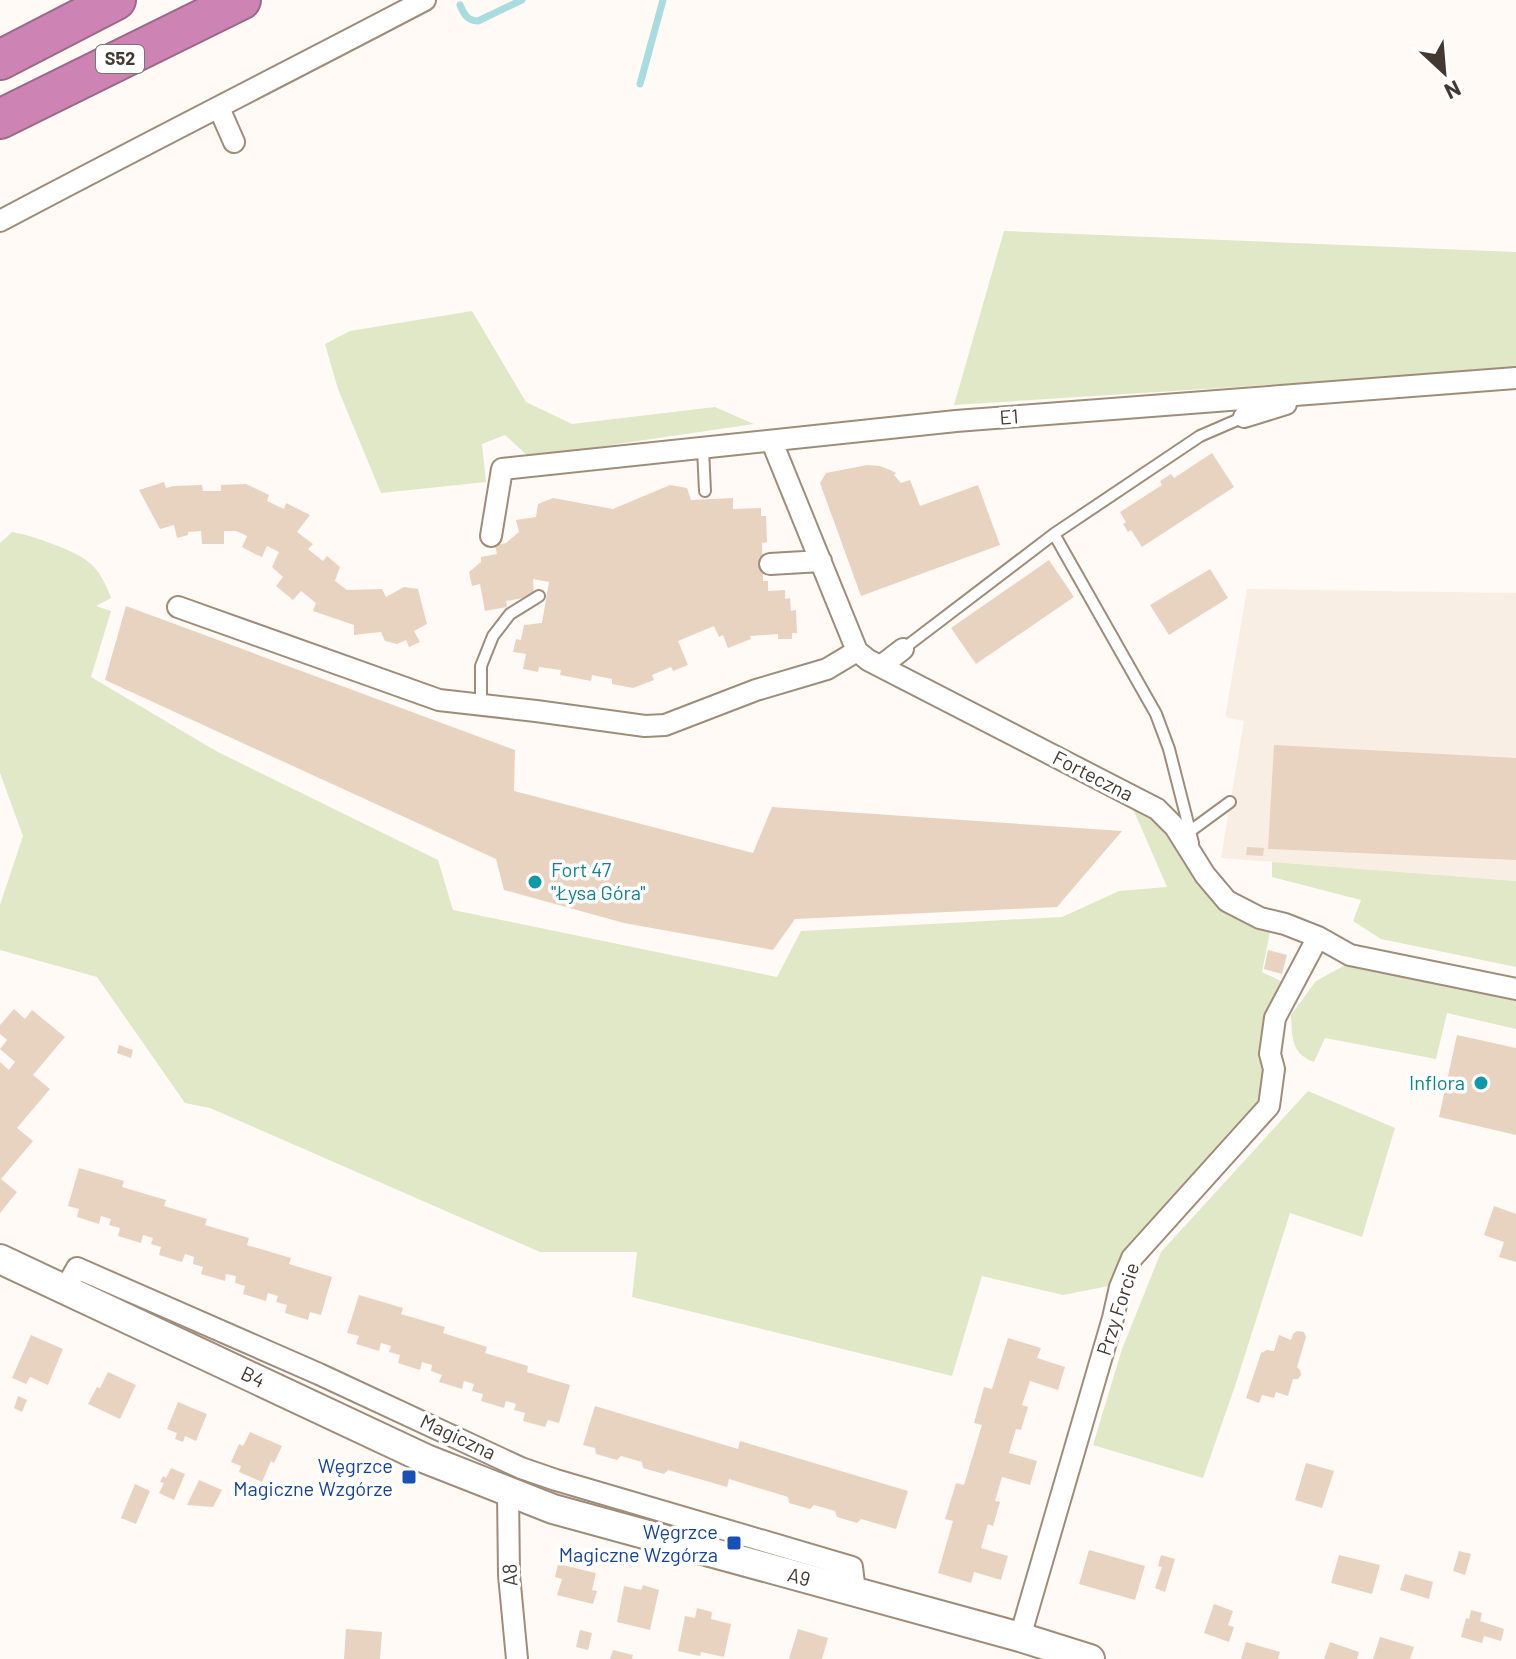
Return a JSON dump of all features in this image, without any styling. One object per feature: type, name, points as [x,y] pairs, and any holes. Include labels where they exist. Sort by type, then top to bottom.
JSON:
[{"type":"highway","points":[[0,60],[116,0]]},
{"type":"highway","name":"S52","points":[[0,119],[241,0]]},
{"type":"street","points":[[0,221],[425,0]]},
{"type":"street","points":[[219,108],[234,142]]},
{"type":"street","name":"E1","points":[[491,536],[502,469],[956,421],[1516,378]]},
{"type":"street","points":[[1244,417],[1321,394]]},
{"type":"street","points":[[178,607],[439,700],[645,726],[665,725],[756,690],[827,669],[857,651],[772,442]]},
{"type":"street","points":[[770,564],[821,561]]},
{"type":"street","points":[[881,666],[903,649]]},
{"type":"street","name":"Forteczna","points":[[857,651],[868,660],[1157,809],[1175,827],[1205,875],[1227,901],[1260,918],[1318,937],[1350,955],[1516,989]]},
{"type":"street","name":"Przy Forcie","points":[[1020,1637],[1120,1287],[1132,1258],[1269,1106],[1274,1069],[1270,1054],[1275,1018],[1318,937]]},
{"type":"street","name":"B4","points":[[0,1259],[426,1459],[508,1491]]},
{"type":"street","name":"Magiczna","points":[[65,1289],[77,1268],[333,1380],[521,1468],[852,1567],[855,1592]]},
{"type":"street","name":"A9","points":[[508,1491],[553,1509],[1090,1659]]},
{"type":"street","name":"A8","points":[[508,1491],[509,1575],[517,1659]]},
{"type":"lane","points":[[903,649],[1054,534],[1200,436],[1244,417]]},
{"type":"lane","points":[[703,449],[705,491]]},
{"type":"lane","points":[[1054,534],[1156,714],[1169,749],[1189,832],[1205,875]]},
{"type":"lane","points":[[481,705],[481,666],[493,636],[510,614],[539,596]]},
{"type":"lane","points":[[1189,832],[1230,802]]},
{"type":"shaded area","points":[[1247,589],[1516,593],[1516,881],[1221,858],[1244,721],[1225,717]]},
{"type":"green space","points":[[1004,231],[1516,252],[1516,369],[954,405]]},
{"type":"green space","points":[[472,311],[526,402],[572,424],[715,407],[754,424],[529,457],[505,435],[482,444],[486,482],[381,493],[338,389],[325,344],[350,331]]},
{"type":"green space","points":[[12,532],[50,543],[79,556],[95,568],[104,582],[111,598],[96,606],[111,611],[91,677],[216,751],[438,860],[453,910],[777,977],[801,931],[1062,917],[1119,891],[1167,887],[1133,809],[1155,822],[1179,851],[1202,889],[1232,914],[1271,927],[1262,972],[1283,982],[1265,1017],[1263,1097],[1114,1285],[1063,1295],[982,1276],[952,1376],[632,1297],[637,1252],[540,1252],[210,1108],[185,1103],[97,977],[0,950],[0,905],[23,836],[0,773],[0,543]]},
{"type":"green space","points":[[1272,862],[1516,881],[1516,967],[1381,939],[1353,921],[1361,900],[1272,877]]},
{"type":"green space","points":[[1347,964],[1516,1001],[1516,1029],[1447,1013],[1436,1059],[1325,1038],[1314,1062],[1306,1059],[1297,1049],[1291,1015],[1316,981]]},
{"type":"green space","points":[[1308,1091],[1395,1128],[1362,1237],[1290,1213],[1203,1478],[1093,1445],[1122,1349],[1161,1252]]},
{"type":"building","points":[[1212,453],[1234,487],[1142,547],[1131,530],[1128,532],[1120,512],[1162,485],[1160,481],[1171,474],[1174,478]]},
{"type":"building","points":[[867,465],[880,466],[896,473],[894,475],[901,483],[910,480],[920,506],[978,485],[1000,545],[861,596],[820,483],[826,473]]},
{"type":"building","points":[[164,482],[166,488],[202,485],[203,491],[221,491],[221,485],[246,484],[269,495],[267,501],[284,509],[286,503],[310,515],[297,532],[313,544],[308,549],[323,561],[327,556],[340,567],[335,581],[347,590],[382,589],[386,597],[404,587],[418,589],[427,624],[414,631],[420,642],[409,647],[406,640],[397,644],[385,641],[381,632],[354,635],[354,625],[313,611],[316,603],[301,591],[293,600],[276,586],[283,577],[272,567],[279,552],[267,546],[262,557],[253,553],[242,547],[247,536],[236,531],[224,531],[224,544],[202,544],[201,531],[188,532],[188,535],[177,538],[174,525],[160,529],[139,490]]},
{"type":"building","points":[[670,485],[687,488],[691,500],[733,498],[733,509],[761,508],[761,516],[766,516],[767,542],[762,543],[763,581],[768,581],[768,591],[785,590],[785,599],[790,598],[791,611],[796,610],[797,633],[792,633],[792,639],[778,639],[778,634],[750,636],[751,639],[728,648],[723,635],[719,637],[714,626],[678,641],[688,665],[673,671],[671,667],[652,675],[654,680],[633,688],[612,684],[612,679],[592,675],[591,681],[560,675],[561,670],[539,667],[538,672],[523,669],[526,654],[513,652],[516,639],[521,640],[524,625],[542,623],[549,582],[533,579],[534,596],[506,601],[507,607],[485,611],[480,584],[472,586],[469,572],[481,562],[481,557],[497,554],[495,545],[506,543],[519,532],[516,520],[536,517],[538,504],[553,498],[613,509]]},
{"type":"building","points":[[1049,560],[1074,597],[976,664],[951,628]]},
{"type":"building","points":[[1210,569],[1228,598],[1169,635],[1150,605]]},
{"type":"building","points":[[126,606],[515,750],[514,791],[753,853],[772,807],[1122,831],[1057,907],[795,919],[773,950],[624,923],[504,890],[496,859],[105,680]]},
{"type":"building","points":[[1274,745],[1516,758],[1516,860],[1268,849]]},
{"type":"building","points":[[1247,847],[1264,848],[1263,856],[1246,855]]},
{"type":"building","points":[[1268,950],[1287,955],[1282,974],[1264,969]]},
{"type":"building","points":[[14,1009],[25,1019],[32,1010],[65,1037],[33,1075],[50,1089],[17,1128],[33,1141],[1,1179],[17,1192],[0,1213],[0,1062],[9,1070],[15,1062],[0,1049],[7,1040],[0,1034],[0,1025]]},
{"type":"building","name":"Inflora","points":[[1457,1035],[1516,1048],[1516,1135],[1439,1117]]},
{"type":"building","points":[[119,1045],[133,1050],[131,1058],[117,1053]]},
{"type":"building","points":[[79,1168],[124,1181],[122,1187],[166,1200],[164,1206],[207,1219],[205,1225],[249,1238],[247,1245],[291,1258],[289,1264],[332,1277],[321,1315],[310,1312],[308,1320],[285,1313],[287,1305],[276,1302],[278,1296],[268,1293],[266,1301],[243,1294],[245,1286],[235,1283],[236,1276],[226,1274],[225,1281],[201,1274],[203,1267],[193,1264],[194,1257],[185,1254],[182,1262],[159,1255],[161,1247],[151,1244],[153,1238],[143,1235],[141,1243],[118,1236],[120,1228],[109,1225],[111,1219],[101,1216],[99,1224],[77,1217],[79,1209],[68,1206]]},
{"type":"building","points":[[1494,1206],[1516,1214],[1516,1262],[1499,1257],[1504,1242],[1484,1235]]},
{"type":"building","points":[[359,1295],[403,1308],[401,1314],[445,1327],[443,1333],[487,1347],[485,1353],[528,1366],[527,1372],[570,1385],[559,1423],[548,1420],[545,1427],[523,1421],[525,1413],[514,1410],[516,1404],[506,1401],[504,1408],[481,1401],[483,1394],[472,1391],[474,1384],[464,1381],[462,1389],[439,1382],[442,1375],[431,1371],[432,1365],[422,1362],[420,1370],[398,1363],[400,1355],[389,1352],[391,1346],[381,1343],[379,1351],[356,1344],[359,1336],[347,1333]]},
{"type":"building","points":[[1297,1331],[1304,1332],[1306,1337],[1297,1367],[1301,1375],[1293,1379],[1288,1396],[1276,1392],[1274,1398],[1262,1395],[1259,1403],[1246,1398],[1261,1353],[1274,1351],[1279,1335],[1291,1340]]},
{"type":"building","points":[[31,1335],[63,1349],[48,1385],[30,1377],[26,1384],[12,1378]]},
{"type":"building","points":[[1008,1338],[1041,1348],[1037,1358],[1065,1367],[1058,1390],[1030,1381],[1022,1405],[1028,1407],[1021,1430],[1016,1429],[1009,1453],[1037,1461],[1030,1485],[1002,1477],[995,1501],[1000,1502],[993,1526],[988,1524],[981,1548],[1008,1556],[1001,1580],[974,1572],[971,1583],[938,1573],[953,1521],[945,1519],[956,1483],[964,1485],[982,1425],[974,1423],[984,1387],[992,1389]]},
{"type":"building","points":[[108,1372],[136,1385],[120,1419],[88,1404]]},
{"type":"building","points":[[18,1396],[27,1400],[22,1412],[14,1408]]},
{"type":"building","points":[[178,1402],[207,1414],[196,1441],[185,1436],[183,1442],[175,1439],[177,1433],[167,1429]]},
{"type":"building","points":[[595,1406],[738,1449],[740,1441],[908,1491],[896,1529],[861,1519],[857,1523],[837,1517],[835,1511],[814,1505],[810,1509],[789,1503],[788,1497],[729,1479],[727,1487],[668,1470],[664,1474],[643,1468],[642,1462],[621,1456],[617,1460],[596,1454],[595,1448],[583,1445]]},
{"type":"building","points":[[250,1432],[282,1446],[262,1482],[239,1472],[241,1466],[231,1462],[239,1444],[243,1446]]},
{"type":"building","points":[[1306,1463],[1334,1471],[1322,1508],[1295,1500]]},
{"type":"building","points":[[171,1468],[185,1474],[174,1500],[159,1493],[164,1483],[160,1482]]},
{"type":"building","points":[[199,1480],[222,1490],[213,1507],[187,1505]]},
{"type":"building","points":[[135,1484],[150,1491],[136,1524],[121,1518]]},
{"type":"building","points":[[1089,1550],[1145,1566],[1135,1600],[1079,1584]]},
{"type":"building","points":[[1459,1551],[1471,1554],[1465,1575],[1453,1571]]},
{"type":"building","points":[[1161,1555],[1175,1559],[1165,1592],[1155,1588],[1162,1567],[1158,1566]]},
{"type":"building","points":[[1339,1555],[1380,1565],[1372,1594],[1331,1583]]},
{"type":"building","points":[[558,1564],[596,1573],[592,1590],[597,1591],[593,1604],[557,1595],[562,1579],[555,1577]]},
{"type":"building","points":[[1405,1574],[1433,1582],[1429,1599],[1400,1590]]},
{"type":"building","points":[[643,1585],[659,1590],[650,1630],[617,1622],[624,1586],[641,1590]]},
{"type":"building","points":[[1214,1604],[1233,1611],[1228,1625],[1234,1627],[1229,1642],[1204,1633]]},
{"type":"building","points":[[697,1608],[712,1612],[711,1619],[731,1624],[724,1657],[678,1651],[685,1616],[695,1618]]},
{"type":"building","points":[[1471,1610],[1482,1613],[1480,1621],[1504,1629],[1501,1641],[1484,1636],[1482,1643],[1461,1637]]},
{"type":"building","points":[[346,1629],[382,1632],[380,1659],[344,1659]]},
{"type":"building","points":[[798,1629],[828,1638],[822,1659],[789,1659]]},
{"type":"building","points":[[580,1630],[592,1633],[588,1650],[576,1647]]},
{"type":"building","points":[[1380,1637],[1414,1647],[1410,1659],[1373,1659]]},
{"type":"building","points":[[1246,1642],[1280,1652],[1278,1659],[1241,1659]]},
{"type":"building","points":[[1330,1642],[1359,1652],[1357,1659],[1324,1659]]},
{"type":"building","points":[[613,1650],[633,1655],[632,1659],[610,1659]]},
{"type":"waterway","points":[[460,5],[469,18],[478,21],[522,0]]},
{"type":"waterway","points":[[640,84],[663,0]]},
{"type":"place","name":"Fort 47 \"Łysa Góra\"","points":[[535,882]]},
{"type":"place","name":"Inflora","points":[[1481,1083]]},
{"type":"place","name":"Węgrzce Magiczne Wzgórze","points":[[409,1477]]},
{"type":"place","name":"Węgrzce Magiczne Wzgórza","points":[[734,1543]]}]
